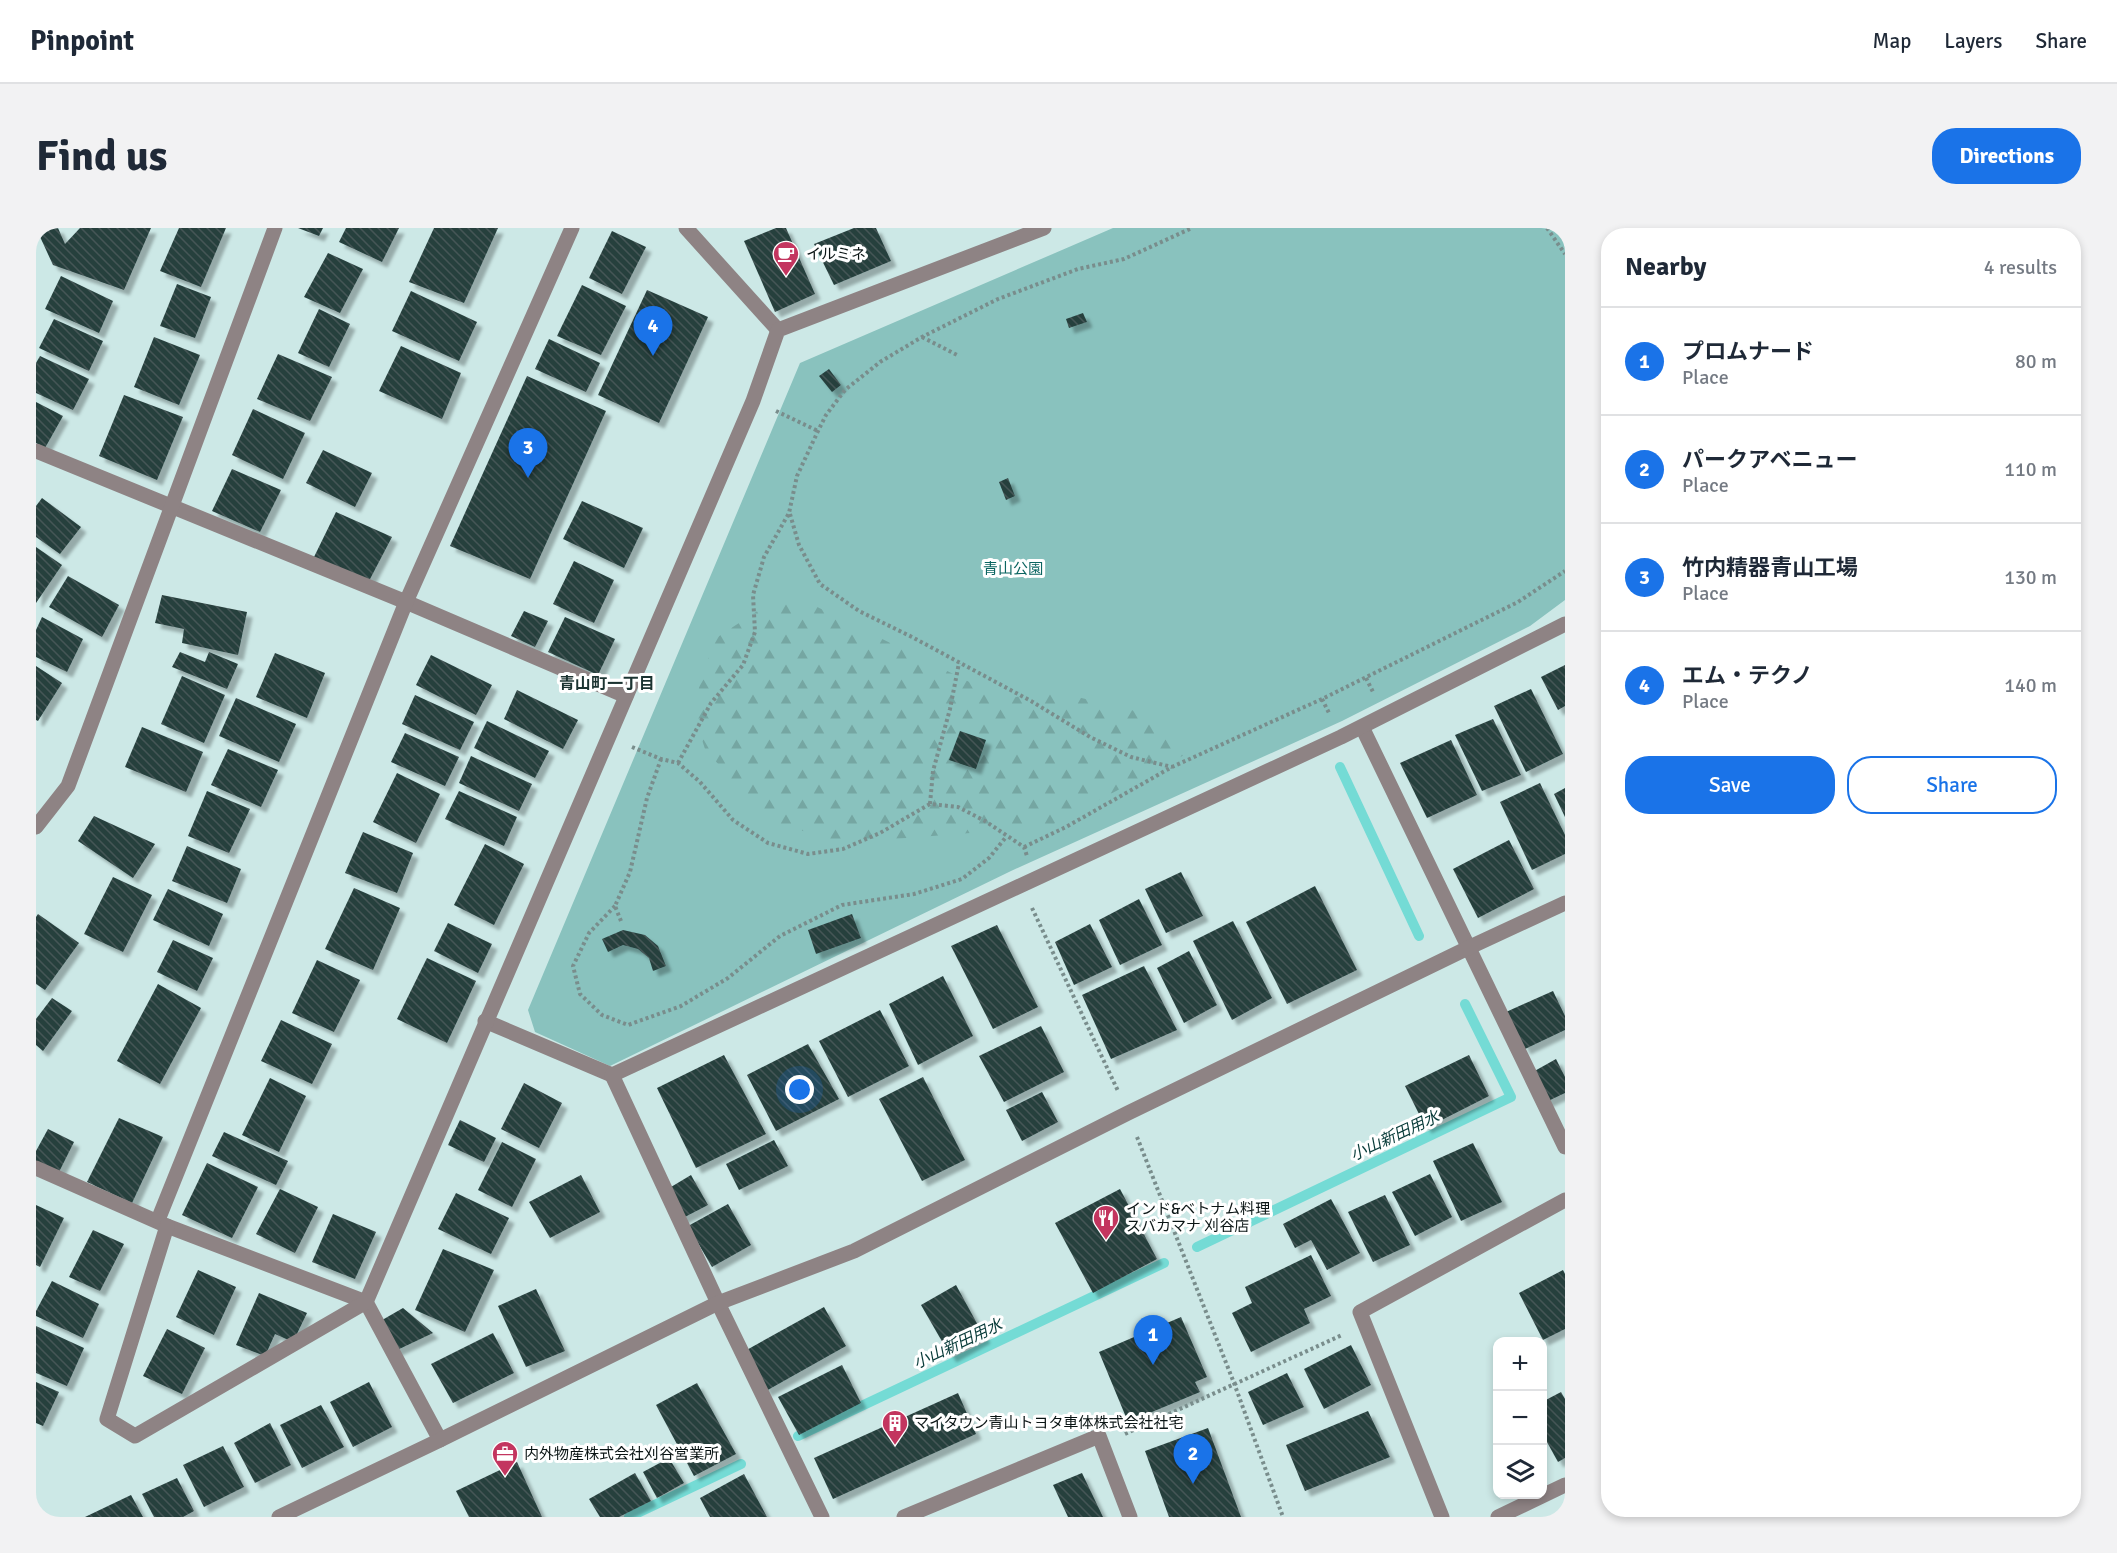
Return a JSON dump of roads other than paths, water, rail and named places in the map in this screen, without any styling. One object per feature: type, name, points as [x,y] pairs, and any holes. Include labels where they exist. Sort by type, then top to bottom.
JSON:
[{"type":"street","points":[[36,826],[68,786],[275,228]]},
{"type":"street","points":[[572,228],[406,602],[162,1223],[107,1419],[135,1436],[366,1302],[753,401],[778,330],[1044,228]]},
{"type":"street","points":[[686,228],[778,330]]},
{"type":"street","points":[[36,451],[406,602],[626,696]]},
{"type":"street","points":[[612,1075],[1362,727],[1565,624]]},
{"type":"street","points":[[1362,727],[1565,1147]]},
{"type":"street","points":[[279,1517],[718,1303],[854,1251],[1128,1113],[1565,903]]},
{"type":"street","points":[[485,1022],[612,1075],[718,1303],[822,1517]]},
{"type":"street","points":[[36,1168],[162,1223],[366,1302],[440,1440]]},
{"type":"street","points":[[1442,1517],[1360,1312],[1565,1200]]},
{"type":"street","points":[[904,1517],[1099,1436],[1130,1517]]},
{"type":"street","points":[[1498,1517],[1565,1485]]},
{"type":"waterway","name":"小山新田用水","points":[[1340,767],[1419,936]]},
{"type":"waterway","name":"小山新田用水","points":[[1197,1247],[1511,1097],[1465,1004]]},
{"type":"waterway","name":"小山新田用水","points":[[798,1436],[1164,1263]]},
{"type":"waterway","name":"小山新田用水","points":[[629,1517],[741,1464]]},
{"type":"place","name":"イルミネ","points":[[786,277]]},
{"type":"place","name":"エム・テクノ","points":[[653,356]]},
{"type":"place","name":"竹内精器青山工場","points":[[528,478]]},
{"type":"place","name":"インド&ベトナム料理 スバカマナ 刈谷店","points":[[1106,1241]]},
{"type":"place","name":"プロムナード","points":[[1153,1365]]},
{"type":"place","name":"マイタウン青山トヨタ車体株式会社社宅","points":[[895,1446]]},
{"type":"place","name":"内外物産株式会社刈谷営業所","points":[[505,1477]]},
{"type":"place","name":"パークアベニュー","points":[[1193,1484]]},
{"type":"district","name":"青山町一丁目","points":[[607,684]]},
{"type":"park label","name":"青山公園","points":[[1013,569]]}]
